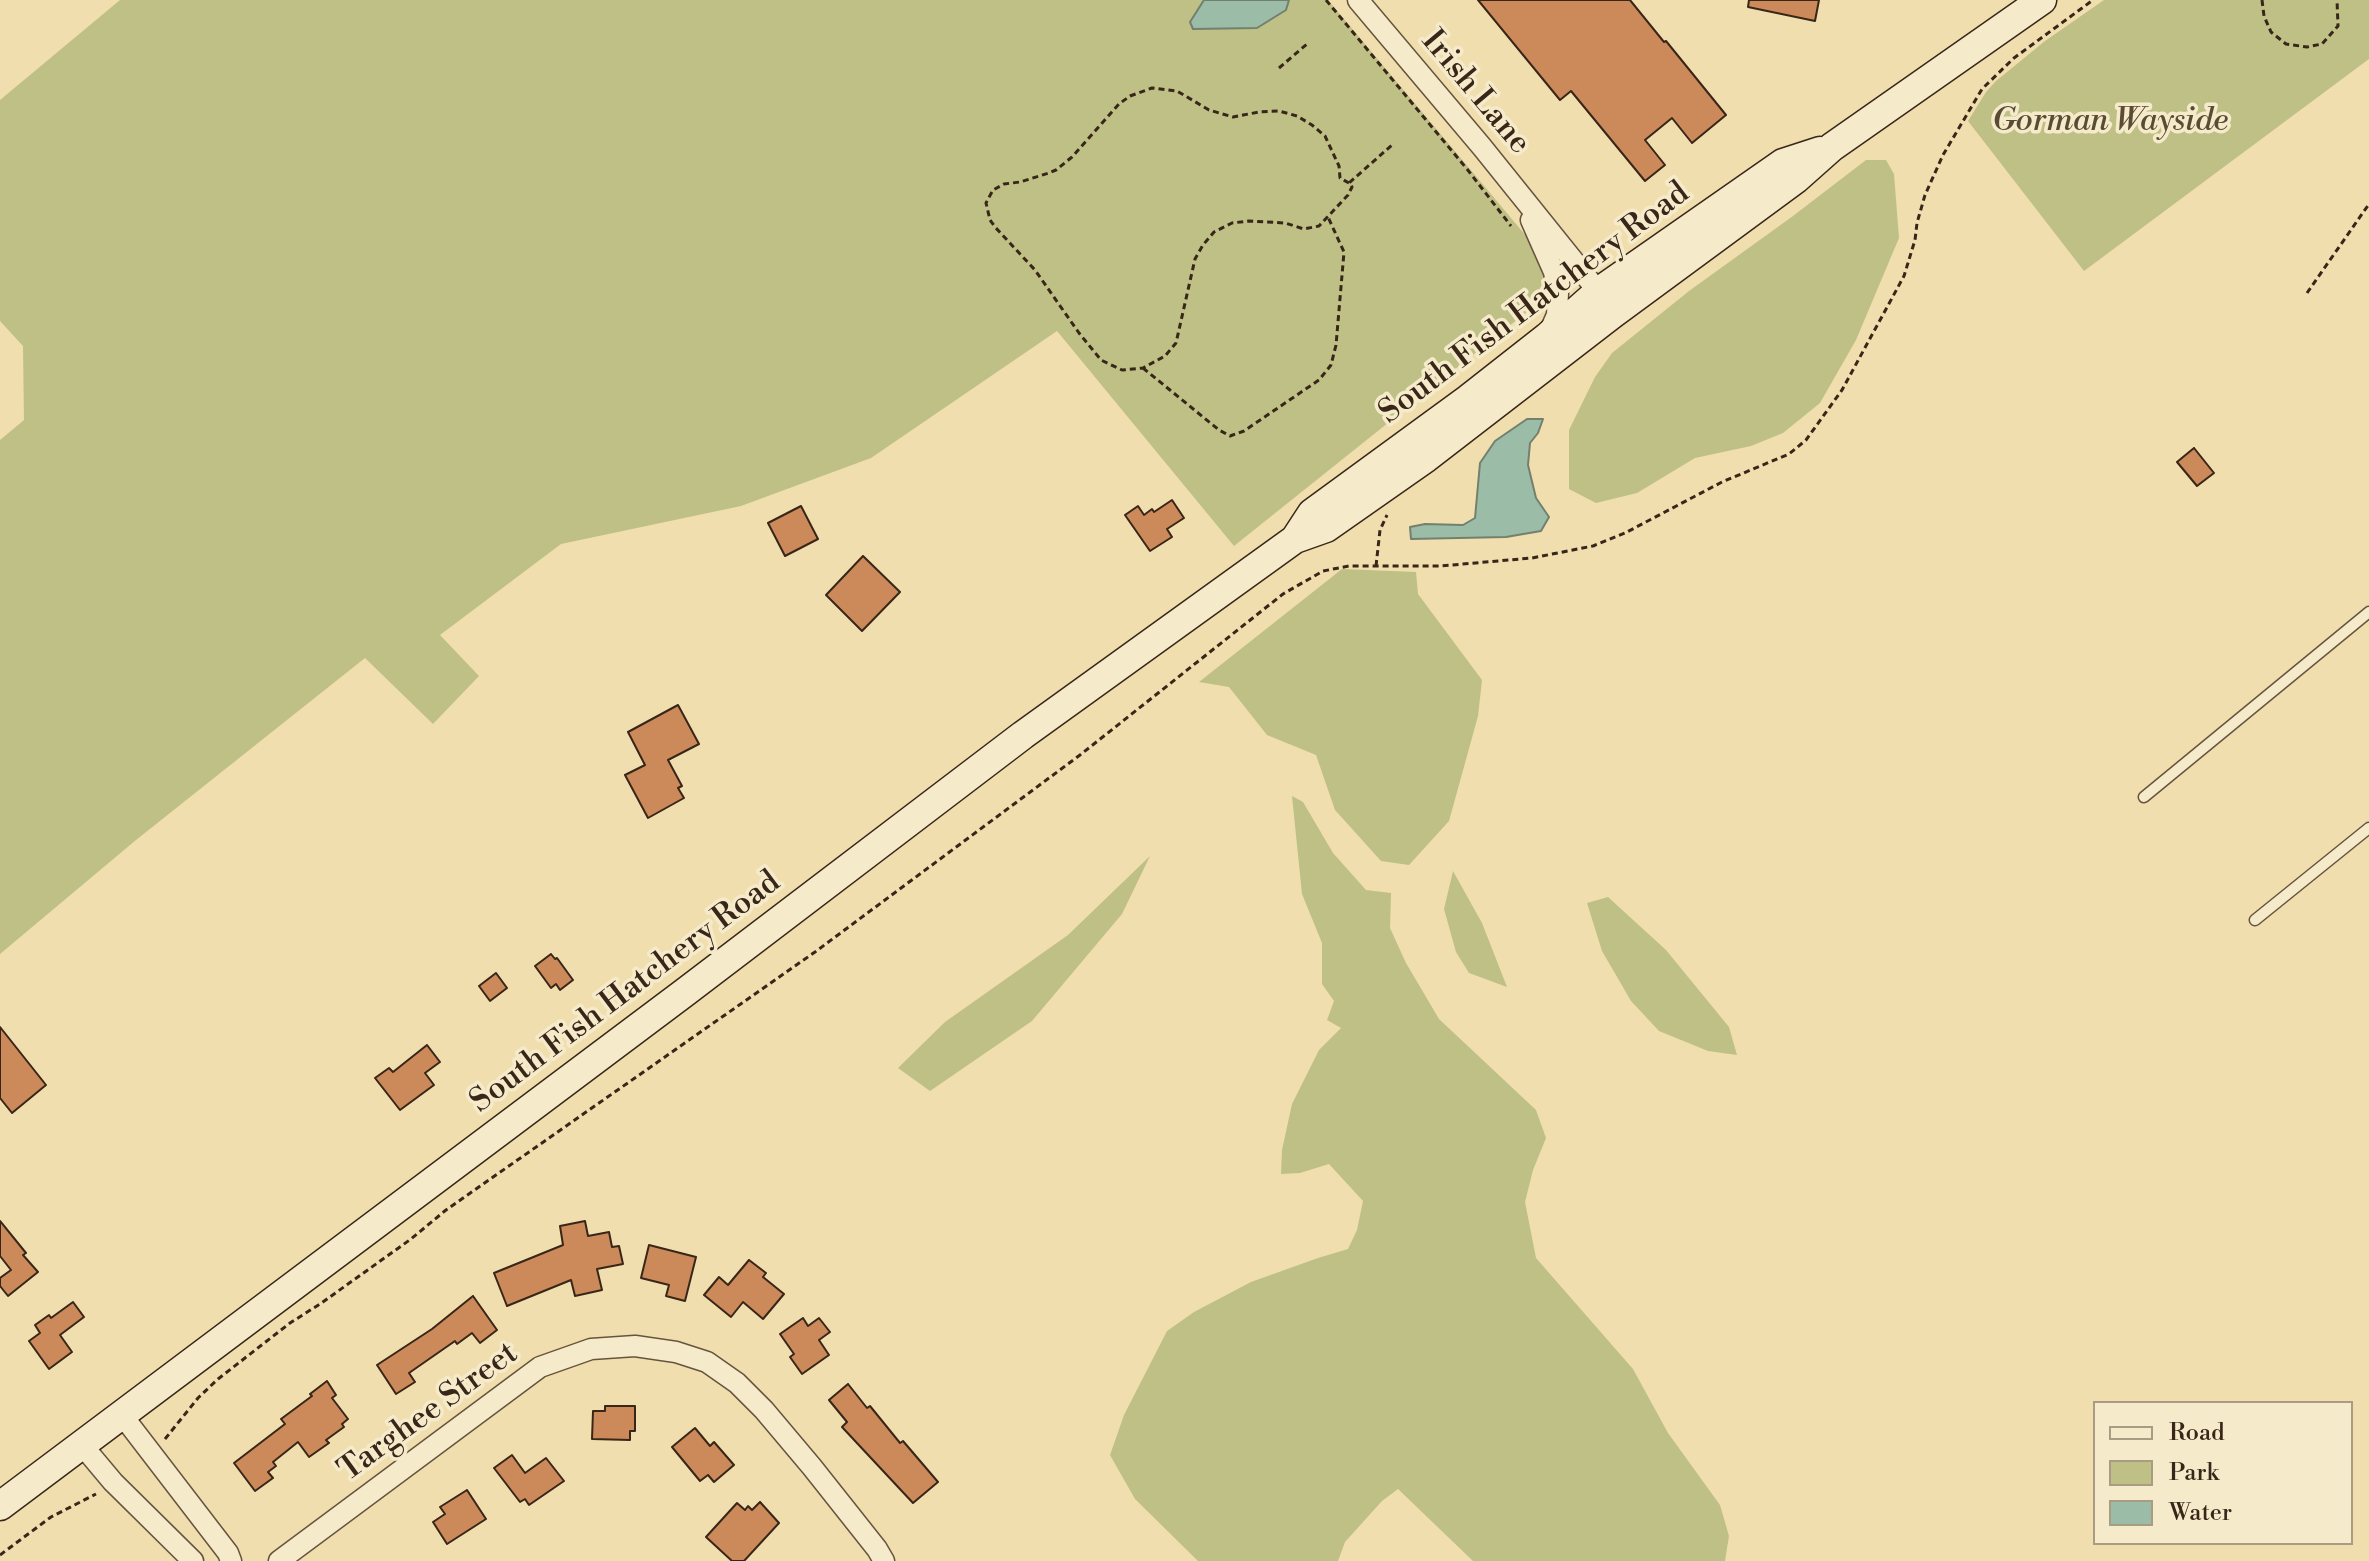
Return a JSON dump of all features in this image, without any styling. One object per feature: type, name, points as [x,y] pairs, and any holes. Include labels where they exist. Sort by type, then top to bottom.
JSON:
[{"type":"main road","name":"South Fish Hatchery Road","points":[[0,1506],[1023,735],[1295,539],[1326,528],[1426,458],[1606,302],[1783,163],[1832,147],[2042,0]]},
{"type":"main road","name":"South Fish Hatchery Road","points":[[1295,539],[1312,513],[1426,431],[1547,337],[1606,302]]},
{"type":"street","name":"Irish Lane","points":[[1358,0],[1606,302]]},
{"type":"street","name":"Irish Lane","points":[[1515,188],[1554,272],[1559,306],[1547,337]]},
{"type":"street","name":"Targhee Street","points":[[279,1561],[540,1367],[591,1349],[635,1346],[676,1352],[707,1362],[737,1383],[764,1410],[884,1561]]},
{"type":"street","points":[[122,1415],[231,1561]]},
{"type":"street","points":[[82,1445],[113,1482],[193,1561]]},
{"type":"lane","points":[[2144,797],[2369,612]]},
{"type":"lane","points":[[2255,920],[2369,828]]},
{"type":"path","points":[[1326,0],[1515,231]]},
{"type":"path","points":[[167,1436],[218,1379],[290,1323],[815,952],[1080,755],[1283,594],[1323,571],[1349,566],[1441,566],[1532,558],[1593,546],[1625,533],[1722,482],[1789,454],[1806,440],[1842,390],[1904,276],[1925,195],[1982,89],[2014,58],[2093,0]]},
{"type":"path","points":[[2262,0],[2264,16],[2271,32],[2286,44],[2307,47],[2322,44],[2338,26],[2337,0]]},
{"type":"path","points":[[1279,68],[1307,44]]},
{"type":"path","points":[[1163,88],[1177,91],[1209,110],[1233,117],[1279,111],[1297,116],[1312,125],[1325,136],[1339,166],[1340,178],[1352,187],[1328,217],[1313,229],[1285,223],[1249,221],[1232,223],[1214,232],[1195,259],[1176,343],[1165,356],[1143,368],[1122,370],[1101,360],[1079,333],[1035,270],[990,220],[986,203],[993,190],[1004,184],[1049,173],[1072,157],[1119,104],[1130,96],[1144,90],[1163,88]]},
{"type":"path","points":[[1349,183],[1392,145]]},
{"type":"path","points":[[2307,293],[2369,204]]},
{"type":"path","points":[[1143,368],[1230,436],[1244,431],[1319,380],[1331,365],[1336,345],[1344,252],[1328,217]]},
{"type":"path","points":[[1376,566],[1380,530]]},
{"type":"path","points":[[0,1555],[51,1517],[99,1492]]},
{"type":"green space","points":[[120,0],[1328,0],[1532,243],[1545,273],[1548,295],[1234,546],[1057,331],[871,458],[741,506],[561,544],[440,635],[479,676],[433,724],[365,658],[136,840],[0,954],[0,440],[24,420],[23,346],[0,321],[0,100]]},
{"type":"green space","name":"Gorman Wayside","points":[[2104,0],[2369,0],[2369,59],[2084,271],[1968,121],[1996,81],[2045,41]]},
{"type":"green space","points":[[1866,160],[1886,160],[1894,174],[1899,238],[1856,340],[1820,403],[1783,433],[1751,446],[1695,458],[1637,493],[1596,503],[1569,489],[1569,430],[1595,377],[1612,353],[1689,291]]},
{"type":"green space","points":[[1342,569],[1416,572],[1418,594],[1482,680],[1478,716],[1449,821],[1409,865],[1381,861],[1335,810],[1316,755],[1267,735],[1229,687],[1199,682]]},
{"type":"green space","points":[[1292,796],[1303,802],[1333,853],[1366,890],[1391,893],[1390,928],[1406,963],[1439,1019],[1536,1110],[1546,1138],[1525,1202],[1536,1258],[1633,1369],[1668,1433],[1720,1505],[1729,1536],[1725,1561],[1473,1561],[1398,1489],[1382,1501],[1345,1542],[1338,1561],[1198,1561],[1135,1499],[1110,1455],[1124,1415],[1167,1331],[1194,1312],[1251,1282],[1348,1249],[1357,1230],[1363,1201],[1329,1164],[1300,1173],[1281,1174],[1282,1150],[1292,1104],[1319,1050],[1341,1028],[1327,1020],[1334,1001],[1322,984],[1322,943],[1302,894]]},
{"type":"green space","points":[[1150,856],[1122,914],[1032,1021],[930,1091],[898,1068],[945,1022],[1068,935]]},
{"type":"green space","points":[[1453,871],[1482,923],[1507,987],[1469,973],[1456,952],[1444,909]]},
{"type":"green space","points":[[1608,897],[1666,950],[1729,1027],[1737,1055],[1708,1051],[1659,1031],[1631,1001],[1602,951],[1587,903]]},
{"type":"water","points":[[1204,0],[1289,0],[1286,10],[1257,28],[1193,29],[1190,22]]},
{"type":"water","points":[[1527,419],[1543,419],[1530,443],[1528,465],[1536,498],[1549,517],[1541,531],[1506,537],[1411,539],[1410,527],[1425,524],[1463,525],[1475,518],[1480,463],[1495,441]]},
{"type":"building","points":[[1478,0],[1630,0],[1726,115],[1692,143],[1672,118],[1645,140],[1665,165],[1645,181],[1571,91],[1560,100]]},
{"type":"building","points":[[1749,0],[1819,0],[1815,21],[1748,7]]},
{"type":"building","points":[[2194,448],[2214,473],[2197,486],[2177,462]]},
{"type":"building","points":[[1172,500],[1184,518],[1167,529],[1172,537],[1150,551],[1125,515],[1138,506],[1144,515],[1152,509],[1154,512]]},
{"type":"building","points":[[801,506],[818,539],[785,556],[768,523]]},
{"type":"building","points":[[863,556],[900,592],[862,631],[826,595]]},
{"type":"building","points":[[678,705],[699,744],[668,760],[682,786],[678,788],[684,798],[648,818],[625,775],[645,765],[628,732]]},
{"type":"building","points":[[551,954],[573,980],[560,990],[556,984],[551,988],[535,966]]},
{"type":"building","points":[[496,973],[507,988],[490,1001],[479,986]]},
{"type":"building","points":[[0,1027],[46,1085],[12,1113],[0,1098]]},
{"type":"building","points":[[427,1045],[440,1062],[425,1073],[434,1085],[400,1110],[375,1078],[389,1068],[393,1072]]},
{"type":"building","points":[[0,1221],[38,1272],[8,1296],[0,1286],[0,1278],[11,1270],[0,1256]]},
{"type":"building","points":[[585,1221],[588,1236],[609,1232],[612,1247],[619,1246],[623,1264],[597,1269],[602,1290],[575,1296],[571,1280],[507,1306],[494,1273],[563,1245],[560,1226]]},
{"type":"building","points":[[649,1245],[696,1257],[685,1301],[666,1296],[669,1285],[641,1278]]},
{"type":"building","points":[[749,1260],[766,1273],[763,1277],[784,1294],[763,1319],[743,1302],[731,1317],[704,1295],[719,1277],[728,1285]]},
{"type":"building","points":[[473,1296],[497,1330],[480,1343],[472,1333],[457,1344],[455,1341],[409,1373],[415,1382],[396,1394],[377,1365],[432,1329]]},
{"type":"building","points":[[73,1302],[84,1317],[60,1335],[72,1352],[49,1369],[29,1341],[40,1333],[35,1325]]},
{"type":"building","points":[[803,1318],[808,1326],[819,1318],[830,1332],[819,1340],[829,1355],[802,1374],[790,1357],[794,1354],[780,1334]]},
{"type":"building","points":[[327,1381],[336,1395],[332,1398],[348,1419],[342,1424],[344,1427],[309,1457],[298,1442],[273,1462],[276,1466],[268,1472],[273,1478],[255,1491],[234,1463],[285,1424],[281,1419]]},
{"type":"building","points":[[848,1384],[938,1482],[913,1503],[842,1427],[847,1422],[829,1400]]},
{"type":"building","points":[[605,1406],[635,1406],[635,1431],[630,1431],[630,1440],[592,1439],[593,1411],[605,1411]]},
{"type":"building","points":[[695,1428],[710,1446],[714,1442],[734,1465],[714,1482],[708,1475],[700,1481],[672,1447]]},
{"type":"building","points":[[512,1455],[525,1473],[546,1458],[564,1481],[529,1505],[525,1499],[520,1502],[494,1468]]},
{"type":"building","points":[[467,1490],[486,1519],[447,1544],[433,1522],[445,1514],[440,1507]]},
{"type":"building","points":[[760,1502],[779,1523],[744,1561],[732,1561],[706,1537],[737,1503],[745,1510],[748,1506],[752,1510]]}]
